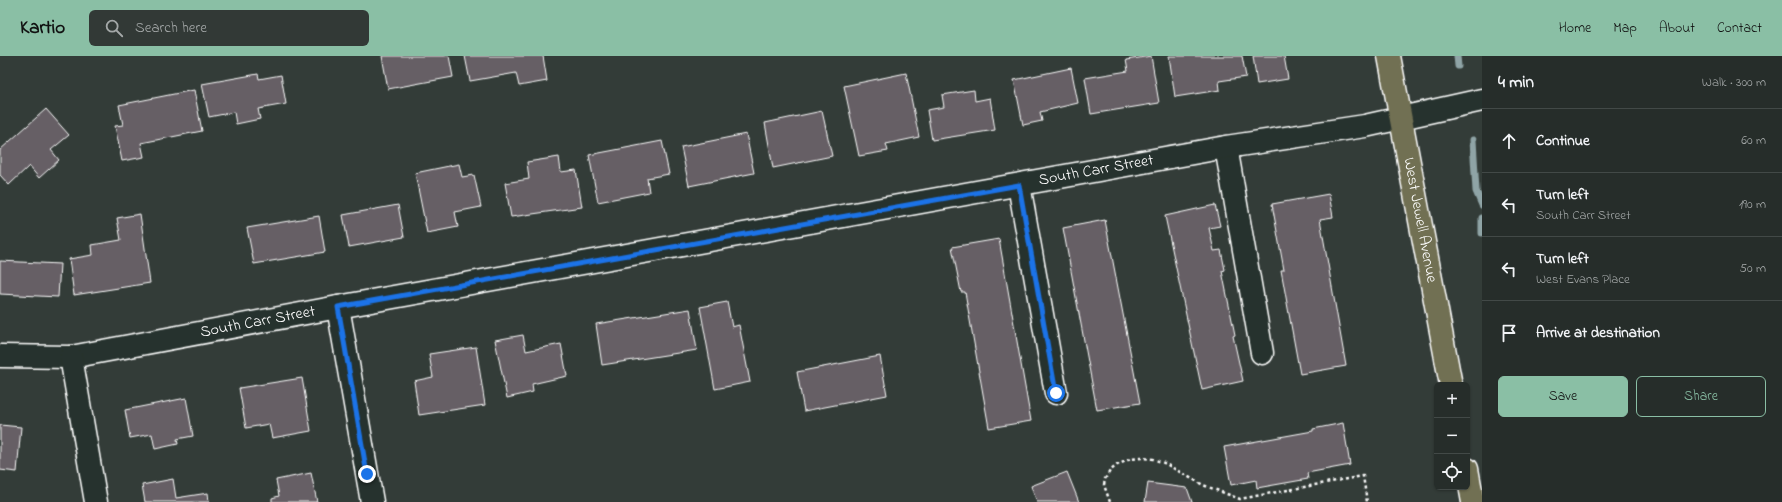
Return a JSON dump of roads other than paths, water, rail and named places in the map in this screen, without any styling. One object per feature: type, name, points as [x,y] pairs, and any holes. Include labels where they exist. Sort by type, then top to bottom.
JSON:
[{"type":"main road","name":"West Jewell Avenue","points":[[1389,56],[1450,382]]},
{"type":"main road","points":[[1470,486],[1473,502]]},
{"type":"street","name":"South Carr Street","points":[[0,356],[71,357],[338,307],[1226,147],[1336,131],[1482,100]]},
{"type":"street","points":[[1226,147],[1262,353]]},
{"type":"street","points":[[1019,185],[1056,393]]},
{"type":"street","points":[[338,307],[372,502]]},
{"type":"street","points":[[71,357],[96,502]]},
{"type":"waterway","points":[[1457,56],[1458,66]]},
{"type":"waterway","points":[[1473,140],[1476,191],[1482,205]]},
{"type":"waterway","points":[[1482,218],[1482,233]]}]
